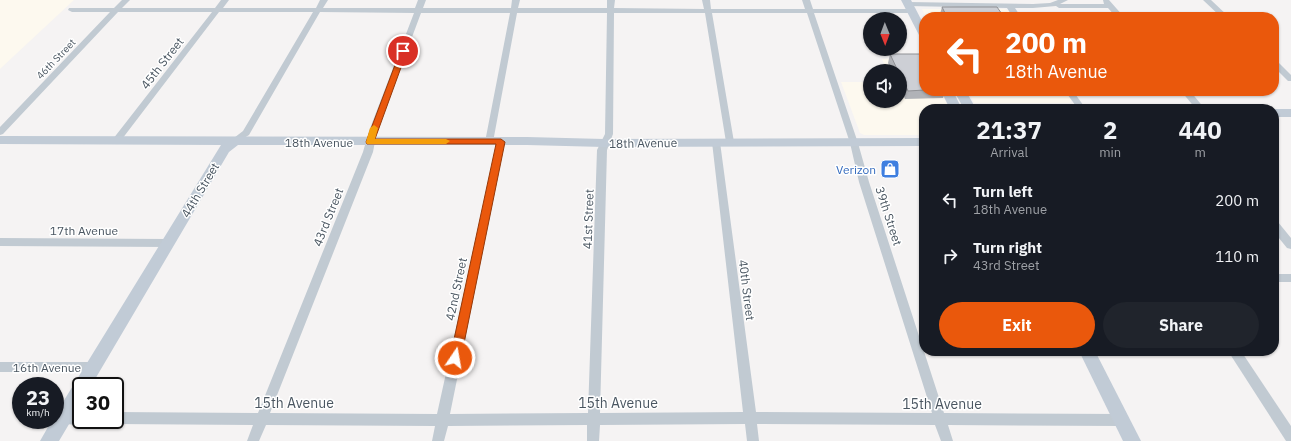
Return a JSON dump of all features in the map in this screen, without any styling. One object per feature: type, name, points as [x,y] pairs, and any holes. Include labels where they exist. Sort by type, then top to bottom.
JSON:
[{"type":"street","name":"46th Street","points":[[0,132],[126,0]]},
{"type":"street","name":"45th Street","points":[[116,141],[225,0]]},
{"type":"street","name":"44th Street","points":[[87,377],[224,149],[246,133],[324,0]]},
{"type":"street","name":"43rd Street","points":[[253,441],[365,158],[422,0]]},
{"type":"street","name":"42nd Street","points":[[438,441],[495,142],[516,0]]},
{"type":"street","name":"41st Street","points":[[593,441],[602,150],[609,134],[610,0]]},
{"type":"street","points":[[706,0],[730,142]]},
{"type":"street","name":"39th Street","points":[[806,0],[854,143],[864,182],[919,354]]},
{"type":"street","points":[[1104,0],[1115,12]]},
{"type":"street","points":[[1207,0],[1220,12]]},
{"type":"street","points":[[72,10],[810,11],[909,5],[1046,5],[1061,3],[1110,6]]},
{"type":"street","points":[[1003,4],[1012,12]]},
{"type":"street","points":[[909,5],[919,25]]},
{"type":"street","points":[[1279,68],[1291,79]]},
{"type":"street","points":[[952,96],[961,104]]},
{"type":"street","points":[[1189,96],[1197,104]]},
{"type":"street","points":[[1279,113],[1291,113]]},
{"type":"street","name":"18th Avenue","points":[[0,140],[604,143],[919,142]]},
{"type":"street","name":"40th Street","points":[[716,142],[753,441]]},
{"type":"street","name":"18th Avenue","points":[[854,143],[871,147],[919,149]]},
{"type":"street","points":[[1279,231],[1291,245]]},
{"type":"street","name":"17th Avenue","points":[[0,242],[168,243]]},
{"type":"street","points":[[1279,278],[1291,278]]},
{"type":"street","name":"39th Street","points":[[920,356],[947,441]]},
{"type":"street","points":[[1089,356],[1132,441]]},
{"type":"street","points":[[1237,356],[1291,437]]},
{"type":"street","name":"16th Avenue","points":[[0,367],[93,367]]},
{"type":"street","name":"44th Street","points":[[64,416],[72,402]]},
{"type":"street","name":"15th Avenue","points":[[124,418],[442,420],[593,418],[1121,420]]},
{"type":"street","name":"44th Street","points":[[49,441],[56,429]]},
{"type":"shaded area","points":[[0,0],[74,0],[0,69]]},
{"type":"shaded area","points":[[922,9],[1004,9],[1010,12],[924,12]]},
{"type":"shaded area","points":[[919,58],[919,96],[943,96],[947,104],[919,104],[919,135],[864,135],[860,133],[841,82],[863,82],[863,108],[907,108],[907,64],[884,64],[882,59]]},
{"type":"shaded area","points":[[970,96],[1068,96],[1071,100],[1070,103],[974,103]]},
{"type":"building","points":[[942,7],[997,7],[1000,12],[944,12]]},
{"type":"building","points":[[919,54],[919,90],[908,91],[907,64],[895,64],[891,56]]},
{"type":"slow traffic","points":[[374,128],[370,142],[446,141]]},
{"type":"place","name":"Verizon","points":[[890,169]]},
{"type":"route","points":[[403,51],[370,142],[501,142],[455,358]]}]
